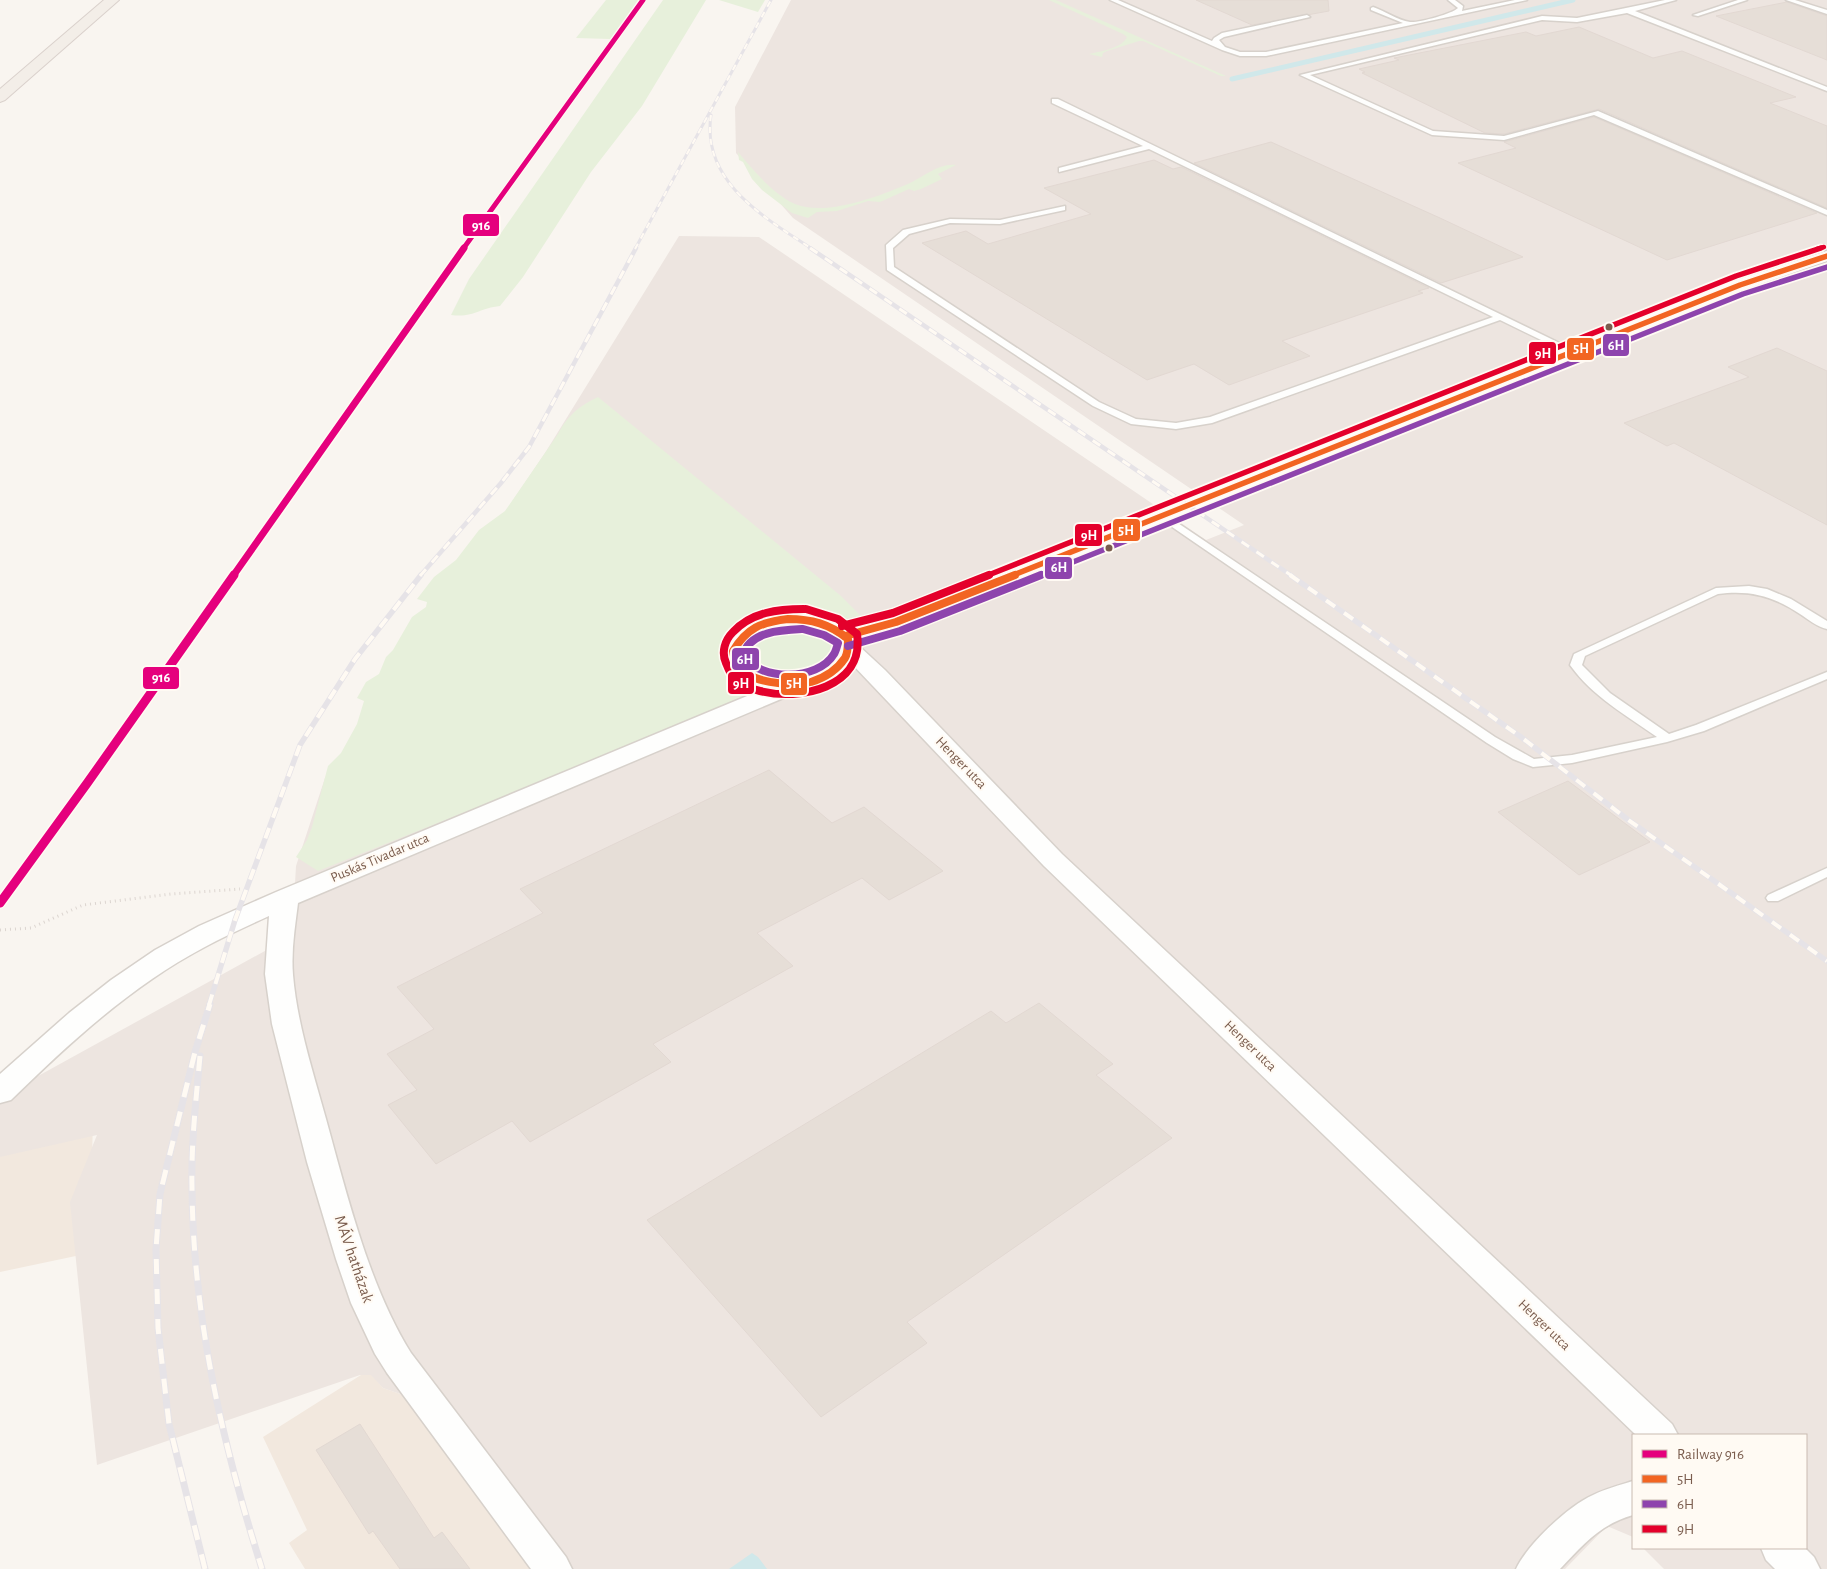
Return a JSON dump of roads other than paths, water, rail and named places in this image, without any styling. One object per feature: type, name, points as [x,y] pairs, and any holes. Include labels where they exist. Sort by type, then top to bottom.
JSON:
[{"type":"main road","points":[[0,97],[112,0]]},
{"type":"street","points":[[847,642],[1740,285],[1827,256]]},
{"type":"street","name":"Puskás Tivadar utca","points":[[0,1092],[46,1048],[141,972],[210,932],[285,898],[796,684],[822,678],[837,670],[848,655],[847,642],[827,625],[795,618],[777,620],[746,632],[736,642],[733,653],[736,663],[745,673],[768,683],[796,684]]},
{"type":"street","name":"Henger utca","points":[[847,642],[1054,860],[1659,1434]]},
{"type":"street","name":"MÁV hatházak","points":[[285,898],[279,959],[280,983],[285,1016],[312,1127],[349,1248],[371,1309],[388,1348],[398,1363],[553,1569]]},
{"type":"street","points":[[1535,1569],[1576,1526],[1604,1507],[1632,1498]]},
{"type":"street","points":[[1780,1549],[1802,1569]]},
{"type":"lane","points":[[1113,0],[1224,49],[1240,54],[1266,54],[1524,0]]},
{"type":"lane","points":[[1451,0],[1460,5],[1499,5]]},
{"type":"lane","points":[[1673,0],[1628,11],[1577,20],[1542,18],[1303,75],[1432,133],[1504,138],[1595,113],[1827,213]]},
{"type":"lane","points":[[1696,15],[1744,0]]},
{"type":"lane","points":[[1789,0],[1827,12]]},
{"type":"lane","points":[[1450,16],[1459,11],[1460,5]]},
{"type":"lane","points":[[1373,9],[1410,24]]},
{"type":"lane","points":[[1628,11],[1827,89]]},
{"type":"lane","points":[[1224,49],[1215,42],[1216,38],[1222,35],[1307,18]]},
{"type":"lane","points":[[1055,101],[1572,352]]},
{"type":"lane","points":[[1062,170],[1149,147]]},
{"type":"lane","points":[[1062,208],[1000,222],[950,221],[906,232],[889,247],[890,268],[1096,404],[1134,422],[1176,426],[1212,420],[1500,317]]},
{"type":"lane","points":[[1162,516],[1491,740],[1516,756],[1534,762],[1572,759],[1667,738],[1700,728],[1827,675]]},
{"type":"lane","points":[[1667,738],[1600,691],[1583,676],[1576,665],[1580,654],[1716,591],[1731,588],[1750,588],[1768,592],[1786,600],[1827,626]]},
{"type":"lane","points":[[1773,898],[1827,872]]},
{"type":"water","points":[[752,1553],[758,1557],[767,1569],[729,1569]]},
{"type":"waterway","points":[[1232,79],[1573,0]]},
{"type":"railway","points":[[635,249],[771,0]]},
{"type":"railway","points":[[711,115],[710,139],[716,160],[726,178],[756,210],[812,249]]},
{"type":"railway","points":[[420,576],[501,483],[529,447],[636,248]]},
{"type":"railway","points":[[810,248],[1292,576]]},
{"type":"railway","points":[[209,1005],[235,920],[300,745],[355,659],[421,575]]},
{"type":"railway","points":[[1290,575],[1521,737],[1627,819],[1827,961]]},
{"type":"railway","points":[[205,1569],[169,1424],[158,1328],[156,1249],[160,1194],[195,1052],[210,1004]]},
{"type":"railway","points":[[200,1056],[192,1172],[198,1285],[204,1333],[223,1428],[262,1569]]},
{"type":"rail line","name":"916","points":[[0,903],[88,782],[425,302],[643,0]]}]
